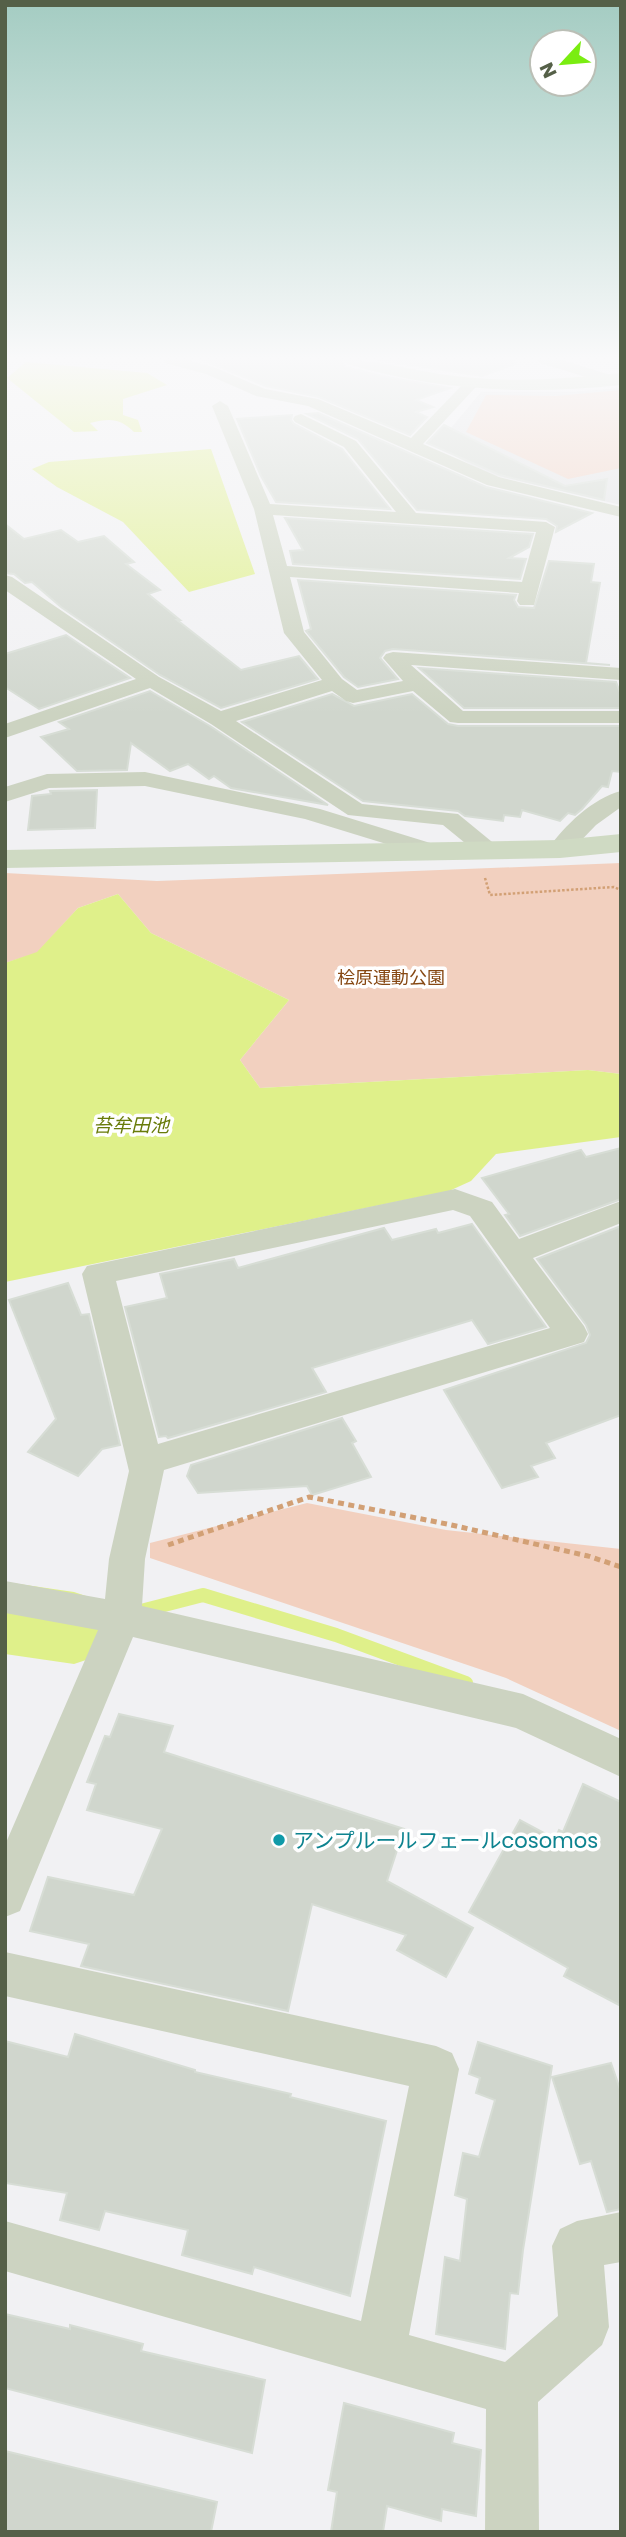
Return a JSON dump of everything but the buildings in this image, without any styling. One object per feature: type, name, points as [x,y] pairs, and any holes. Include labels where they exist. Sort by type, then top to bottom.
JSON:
[{"type":"street","points":[[250,478],[263,509],[294,634],[335,683],[353,697],[417,684]]},
{"type":"street","points":[[378,478],[410,518]]},
{"type":"street","points":[[487,478],[621,512]]},
{"type":"street","points":[[263,509],[546,527],[528,594],[278,570]]},
{"type":"street","points":[[5,581],[152,681],[219,719],[356,810],[450,819],[482,851]]},
{"type":"street","points":[[621,674],[393,658],[417,684],[457,717],[621,717]]},
{"type":"street","points":[[5,732],[152,681]]},
{"type":"street","points":[[219,719],[335,683]]},
{"type":"street","points":[[5,794],[47,781],[145,779],[312,814],[432,851]]},
{"type":"street","points":[[560,849],[573,833],[608,804],[621,798]]},
{"type":"street","points":[[5,859],[560,849],[621,843]]},
{"type":"street","points":[[5,1896],[122,1618],[127,1559],[147,1471],[98,1274],[454,1199],[481,1209],[572,1334],[145,1462]]},
{"type":"street","points":[[513,1254],[621,1211]]},
{"type":"street","points":[[5,1597],[122,1618],[523,1712],[621,1759]]},
{"type":"street","points":[[5,1974],[436,2069],[380,2352]]},
{"type":"street","points":[[512,2532],[512,2390],[584,2328],[577,2246],[621,2237]]},
{"type":"street","points":[[5,2246],[512,2390]]},
{"type":"path","points":[[482,851],[490,895],[614,887],[621,890]]},
{"type":"path","points":[[127,1559],[309,1497],[447,1524],[588,1556],[621,1567]]},
{"type":"shaded area","points":[[507,478],[621,478],[621,505]]},
{"type":"green space","name":"桧原運動公園","points":[[621,863],[621,1074],[588,1070],[260,1088],[240,1060],[289,1000],[151,933],[118,894],[78,908],[37,953],[5,963],[5,873],[157,881]]},
{"type":"green space","points":[[307,1503],[446,1530],[621,1549],[621,1731],[506,1678],[150,1558],[150,1543]]},
{"type":"water","points":[[45,478],[221,478],[255,574],[189,592],[123,522]]},
{"type":"water","name":"苔牟田池","points":[[118,894],[151,933],[289,1000],[240,1060],[260,1088],[588,1070],[621,1074],[621,1137],[496,1154],[471,1181],[449,1191],[5,1282],[5,963],[37,952],[78,908]]},
{"type":"waterway","points":[[137,1612],[203,1595],[336,1635],[466,1683]]},
{"type":"waterway","points":[[5,1618],[74,1628]]},
{"type":"waterway","points":[[74,1628],[96,1622]]},
{"type":"place","name":"アンプルールフェールcosomos","points":[[279,1840]]}]
